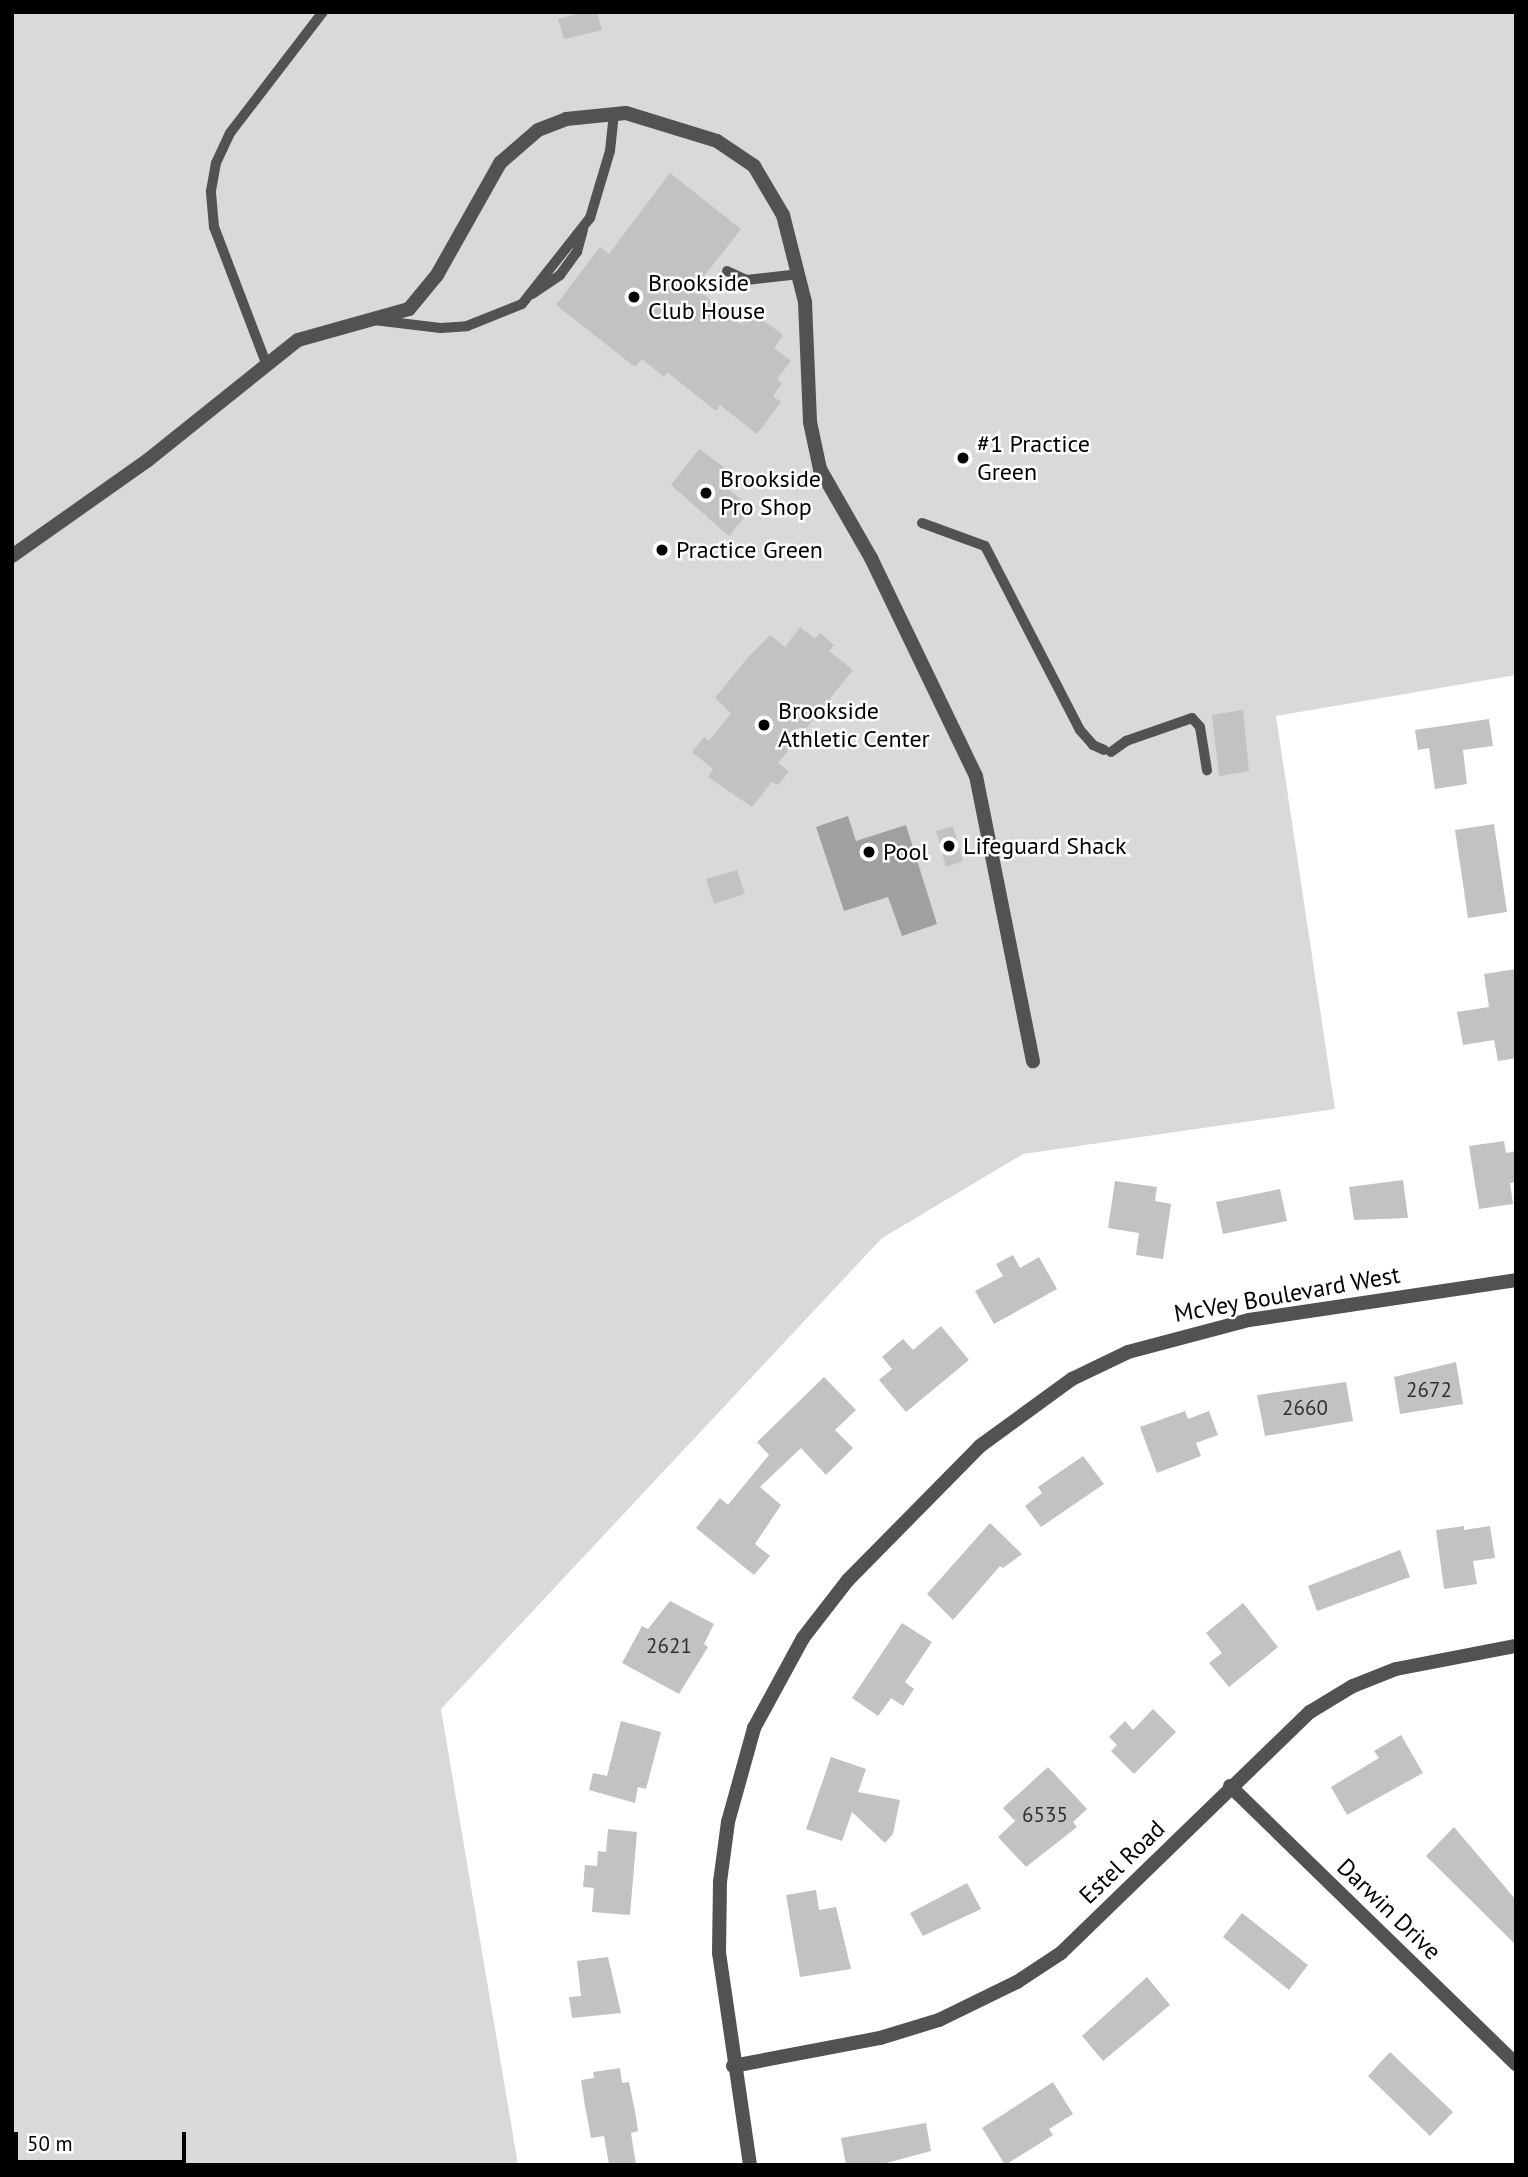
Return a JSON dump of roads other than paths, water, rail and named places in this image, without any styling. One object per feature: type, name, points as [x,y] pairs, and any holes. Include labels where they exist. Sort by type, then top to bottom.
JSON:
[{"type":"street","points":[[12,556],[148,460],[267,363],[309,335],[401,314],[420,298],[493,173],[513,147],[555,122],[614,113],[645,116],[694,131],[750,162],[783,215],[800,274],[808,325],[810,422],[818,465],[871,558],[976,776],[1032,1060]]},
{"type":"street","name":"McVey Boulevard West","points":[[750,2165],[733,2066],[719,1953],[720,1882],[728,1822],[754,1728],[818,1619],[848,1580],[943,1480],[1017,1417],[1072,1379],[1128,1352],[1249,1320],[1516,1280]]},
{"type":"street","name":"Estel Road","points":[[733,2066],[880,2038],[939,2020],[1017,1982],[1061,1953],[1230,1786],[1310,1712],[1353,1686],[1396,1670],[1516,1646]]},
{"type":"street","name":"Darwin Drive","points":[[1230,1786],[1516,2064]]},
{"type":"lane","points":[[267,363],[214,228],[211,191],[216,163],[230,133],[323,12]]},
{"type":"lane","points":[[371,320],[441,328],[467,326],[516,308],[530,296],[584,228],[610,150],[614,113]]},
{"type":"lane","points":[[727,271],[750,280],[800,274]]},
{"type":"lane","points":[[922,523],[985,546],[1080,730],[1093,745],[1108,751],[1126,741],[1189,718],[1200,727],[1207,770]]},
{"type":"place","name":"Brookside Club House","points":[[634,297]]},
{"type":"place","name":"#1 Practice Green","points":[[963,458]]},
{"type":"place","name":"Brookside Pro Shop","points":[[706,493]]},
{"type":"place","name":"Practice Green","points":[[662,550]]},
{"type":"place","name":"Brookside Athletic Center","points":[[764,725]]},
{"type":"place","name":"Lifeguard Shack","points":[[949,846]]},
{"type":"place","name":"Pool","points":[[869,852]]}]
